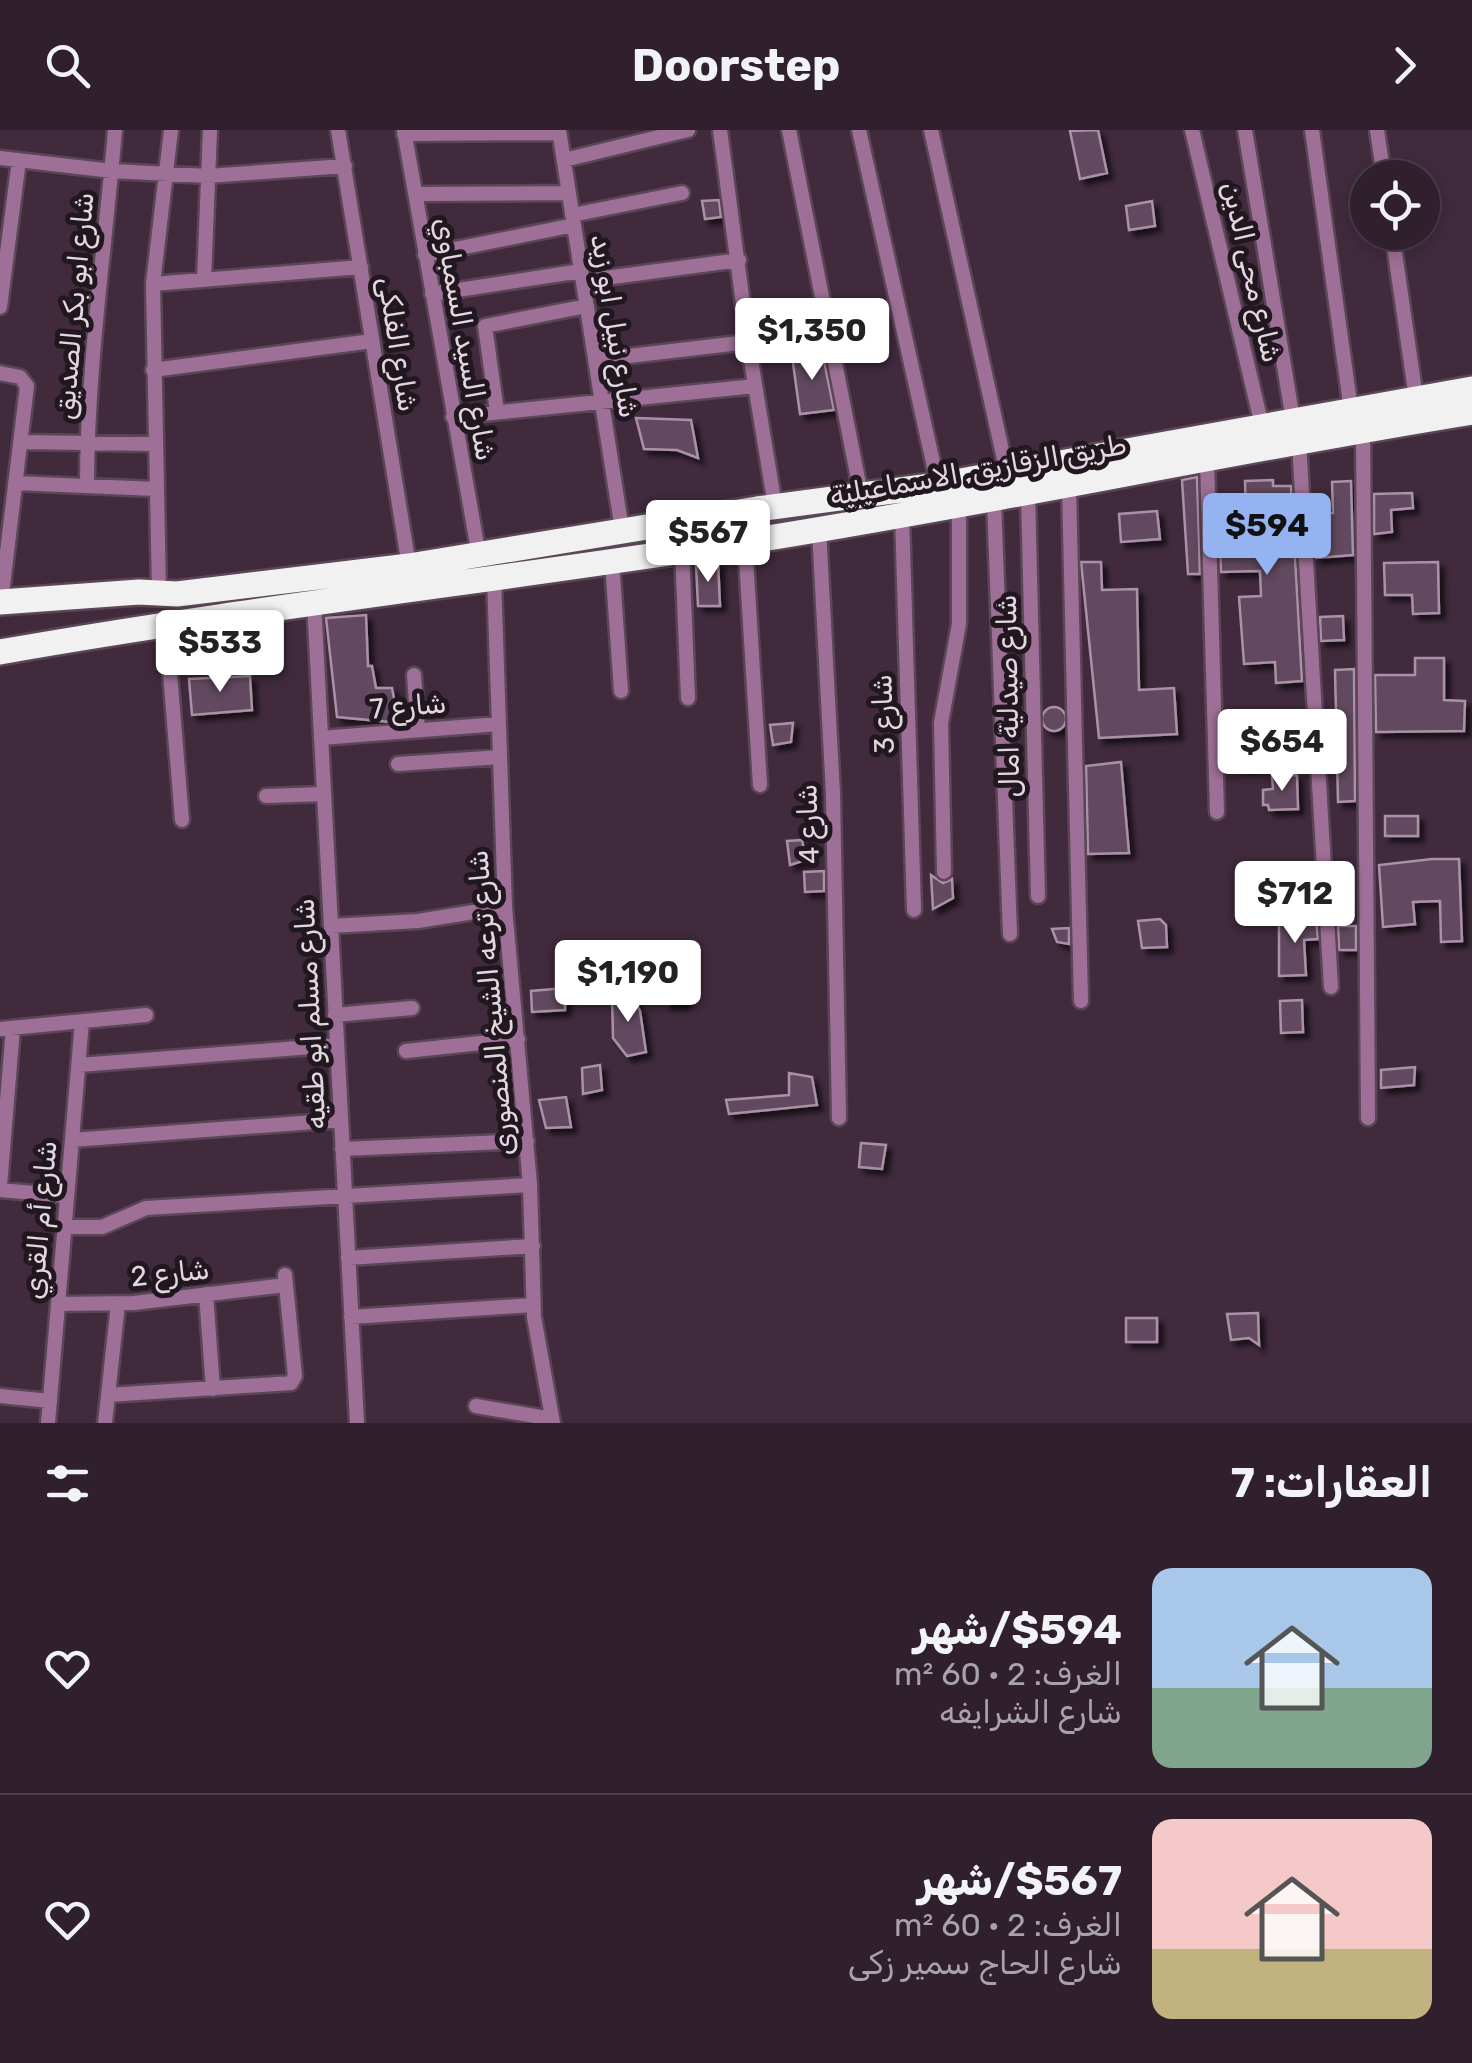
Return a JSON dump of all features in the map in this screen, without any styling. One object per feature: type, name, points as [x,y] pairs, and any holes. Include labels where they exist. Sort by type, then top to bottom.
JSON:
[{"type":"highway","name":"طريق الزقازيق, الاسماعيلية","points":[[1357,420],[1416,398],[1472,389]]},
{"type":"highway","name":"طريق الزقازيق, الاسماعيلية","points":[[149,592],[409,566],[612,562],[1070,488],[1172,463],[1207,460],[1296,431],[1357,420],[1472,412]]},
{"type":"highway","name":"طريق الزقازيق, الاسماعيلية","points":[[136,628],[314,602],[486,566],[622,530],[938,486],[1262,426],[1296,431]]},
{"type":"highway","points":[[831,527],[852,496]]},
{"type":"highway","points":[[781,505],[789,534]]},
{"type":"highway","points":[[0,602],[149,592]]},
{"type":"highway","points":[[0,620],[111,606],[149,592]]},
{"type":"highway","points":[[0,636],[113,622],[136,628]]},
{"type":"highway","points":[[0,652],[136,628]]},
{"type":"street","name":"شارع ابو بكر الصديق","points":[[87,486],[96,281],[115,130]]},
{"type":"street","points":[[149,592],[156,489],[153,284],[171,130]]},
{"type":"street","points":[[204,280],[210,130]]},
{"type":"street","name":"شارع الفلكى","points":[[338,130],[409,566]]},
{"type":"street","points":[[720,130],[755,386],[781,505]]},
{"type":"street","points":[[789,130],[852,496]]},
{"type":"street","points":[[859,130],[938,486]]},
{"type":"street","points":[[931,130],[1007,473]]},
{"type":"street","name":"شارع محى الدين","points":[[1192,130],[1262,426]]},
{"type":"street","points":[[1245,130],[1296,431],[1331,988]]},
{"type":"street","points":[[1312,130],[1357,420],[1368,1118]]},
{"type":"street","points":[[1378,130],[1382,160]]},
{"type":"street","points":[[404,132],[559,131]]},
{"type":"street","name":"شارع نبيل ابو زيد","points":[[559,131],[622,530]]},
{"type":"street","points":[[564,160],[682,131]]},
{"type":"street","name":"شارع السيد السمباوي","points":[[404,132],[453,417],[486,566]]},
{"type":"street","points":[[0,158],[112,172],[208,176],[345,166]]},
{"type":"street","points":[[0,307],[18,160]]},
{"type":"street","points":[[415,194],[569,192]]},
{"type":"street","points":[[425,256],[682,193]]},
{"type":"street","points":[[1395,250],[1416,398]]},
{"type":"street","points":[[432,294],[739,260]]},
{"type":"street","points":[[153,284],[360,267]]},
{"type":"street","points":[[497,412],[485,326],[587,306]]},
{"type":"street","points":[[153,370],[372,341]]},
{"type":"street","points":[[595,360],[748,342]]},
{"type":"street","points":[[0,374],[20,377],[26,383],[0,602]]},
{"type":"street","points":[[453,417],[755,386]]},
{"type":"street","points":[[20,442],[155,444]]},
{"type":"street","points":[[1207,460],[1217,812]]},
{"type":"street","points":[[15,482],[156,489]]},
{"type":"street","points":[[1070,488],[1081,1000]]},
{"type":"street","name":"شارع صيدلية امال","points":[[1028,494],[1038,896]]},
{"type":"street","points":[[994,500],[1010,934]]},
{"type":"street","points":[[944,872],[941,724],[959,624],[959,506]]},
{"type":"street","name":"شارع 3","points":[[902,516],[914,910]]},
{"type":"street","name":"شارع 4","points":[[831,527],[840,1118]]},
{"type":"street","points":[[746,542],[760,785]]},
{"type":"street","points":[[682,550],[688,698]]},
{"type":"street","points":[[612,562],[621,692]]},
{"type":"street","name":"شارع ترعه الشيخ المنصورى","points":[[486,566],[499,724],[505,906],[530,1186],[533,1305],[553,1421]]},
{"type":"street","name":"شارع مسلم ابو طقيه","points":[[314,602],[357,1423]]},
{"type":"street","points":[[166,624],[182,820]]},
{"type":"street","points":[[414,675],[418,730]]},
{"type":"street","name":"شارع 7","points":[[321,738],[499,724]]},
{"type":"street","points":[[398,764],[500,756]]},
{"type":"street","points":[[266,796],[324,794]]},
{"type":"street","points":[[331,926],[418,922],[505,906]]},
{"type":"street","points":[[335,1015],[412,1008]]},
{"type":"street","points":[[68,1196],[0,1188],[7,1029],[146,1015]]},
{"type":"street","name":"شارع أم القري","points":[[48,1423],[82,1021]]},
{"type":"street","points":[[406,1051],[518,1040]]},
{"type":"street","points":[[78,1065],[337,1045]]},
{"type":"street","points":[[72,1140],[341,1120]]},
{"type":"street","points":[[342,1149],[527,1141]]},
{"type":"street","points":[[65,1227],[102,1227],[146,1208],[530,1186]]},
{"type":"street","points":[[348,1258],[533,1246]]},
{"type":"street","name":"شارع 2","points":[[58,1304],[118,1304],[285,1280],[296,1376],[284,1386],[213,1390]]},
{"type":"street","points":[[108,1395],[213,1390],[206,1294]]},
{"type":"street","points":[[105,1423],[118,1304]]},
{"type":"street","points":[[351,1317],[533,1305]]},
{"type":"street","points":[[0,1396],[50,1401]]},
{"type":"street","points":[[476,1406],[553,1421]]},
{"type":"building","points":[[1098,130],[1107,173],[1080,179],[1070,131]]},
{"type":"building","points":[[719,200],[721,217],[705,219],[702,201]]},
{"type":"building","points":[[1152,201],[1155,226],[1129,230],[1126,206]]},
{"type":"building","points":[[822,351],[834,410],[800,414],[792,356]]},
{"type":"building","points":[[636,418],[691,420],[698,458],[677,450],[644,449]]},
{"type":"building","points":[[1197,477],[1200,574],[1188,574],[1182,480]]},
{"type":"building","points":[[1273,480],[1273,486],[1291,486],[1302,681],[1276,683],[1275,662],[1244,664],[1239,597],[1261,596],[1260,571],[1221,572],[1219,522],[1246,521],[1245,481]]},
{"type":"building","points":[[1351,481],[1353,555],[1316,558],[1314,515],[1333,513],[1332,482]]},
{"type":"building","points":[[1412,493],[1413,508],[1391,510],[1392,532],[1374,534],[1374,494]]},
{"type":"building","points":[[1157,511],[1160,539],[1121,542],[1119,514]]},
{"type":"building","points":[[718,562],[720,606],[698,606],[696,565]]},
{"type":"building","points":[[1081,562],[1101,562],[1102,590],[1137,589],[1139,690],[1174,688],[1177,734],[1099,738]]},
{"type":"building","points":[[1438,562],[1439,613],[1413,614],[1412,595],[1385,595],[1384,563]]},
{"type":"building","points":[[366,615],[368,666],[372,666],[376,688],[392,688],[398,720],[337,717],[326,618]]},
{"type":"building","points":[[1343,616],[1344,640],[1321,641],[1320,617]]},
{"type":"building","points":[[1415,658],[1444,658],[1444,700],[1465,701],[1464,731],[1376,732],[1375,675],[1415,675]]},
{"type":"building","points":[[1354,669],[1355,801],[1338,802],[1335,670]]},
{"type":"building","points":[[250,676],[252,710],[192,715],[189,679]]},
{"type":"building","points":[[1054,707],[1063,710],[1063,728],[1054,731],[1045,728],[1042,719],[1045,710]]},
{"type":"building","points":[[793,723],[791,742],[773,745],[770,725]]},
{"type":"building","points":[[1268,736],[1270,765],[1242,767],[1240,738]]},
{"type":"building","points":[[1121,762],[1129,853],[1088,854],[1086,766]]},
{"type":"building","points":[[1297,775],[1298,809],[1269,810],[1268,805],[1263,805],[1263,790],[1273,789],[1272,776]]},
{"type":"building","points":[[1385,816],[1418,816],[1418,836],[1385,836]]},
{"type":"building","points":[[802,840],[806,860],[790,865],[787,841]]},
{"type":"building","points":[[1459,859],[1462,941],[1441,942],[1440,901],[1413,902],[1415,924],[1383,927],[1379,865]]},
{"type":"building","points":[[824,871],[824,891],[805,892],[804,872]]},
{"type":"building","points":[[931,875],[943,883],[952,879],[953,898],[933,909]]},
{"type":"building","points":[[1160,919],[1166,925],[1167,947],[1142,948],[1138,921]]},
{"type":"building","points":[[1316,920],[1318,939],[1304,940],[1306,975],[1279,976],[1279,922]]},
{"type":"building","points":[[1338,926],[1356,926],[1356,950],[1339,950]]},
{"type":"building","points":[[1069,928],[1069,944],[1057,942],[1052,929]]},
{"type":"building","points":[[684,985],[685,1003],[666,1004],[666,989]]},
{"type":"building","points":[[565,988],[565,1010],[532,1012],[531,991]]},
{"type":"building","points":[[612,995],[631,995],[640,1011],[646,1052],[627,1056],[613,1038]]},
{"type":"building","points":[[1302,1000],[1303,1032],[1281,1033],[1280,1001]]},
{"type":"building","points":[[600,1065],[602,1090],[583,1094],[582,1068]]},
{"type":"building","points":[[1415,1067],[1414,1085],[1381,1088],[1381,1070]]},
{"type":"building","points":[[789,1073],[812,1077],[817,1105],[729,1114],[726,1100],[789,1095]]},
{"type":"building","points":[[566,1097],[571,1127],[546,1128],[539,1100]]},
{"type":"building","points":[[861,1143],[886,1145],[882,1169],[859,1167]]},
{"type":"building","points":[[1258,1313],[1259,1345],[1249,1338],[1231,1340],[1227,1314]]},
{"type":"building","points":[[1126,1318],[1157,1318],[1157,1342],[1126,1342]]}]
